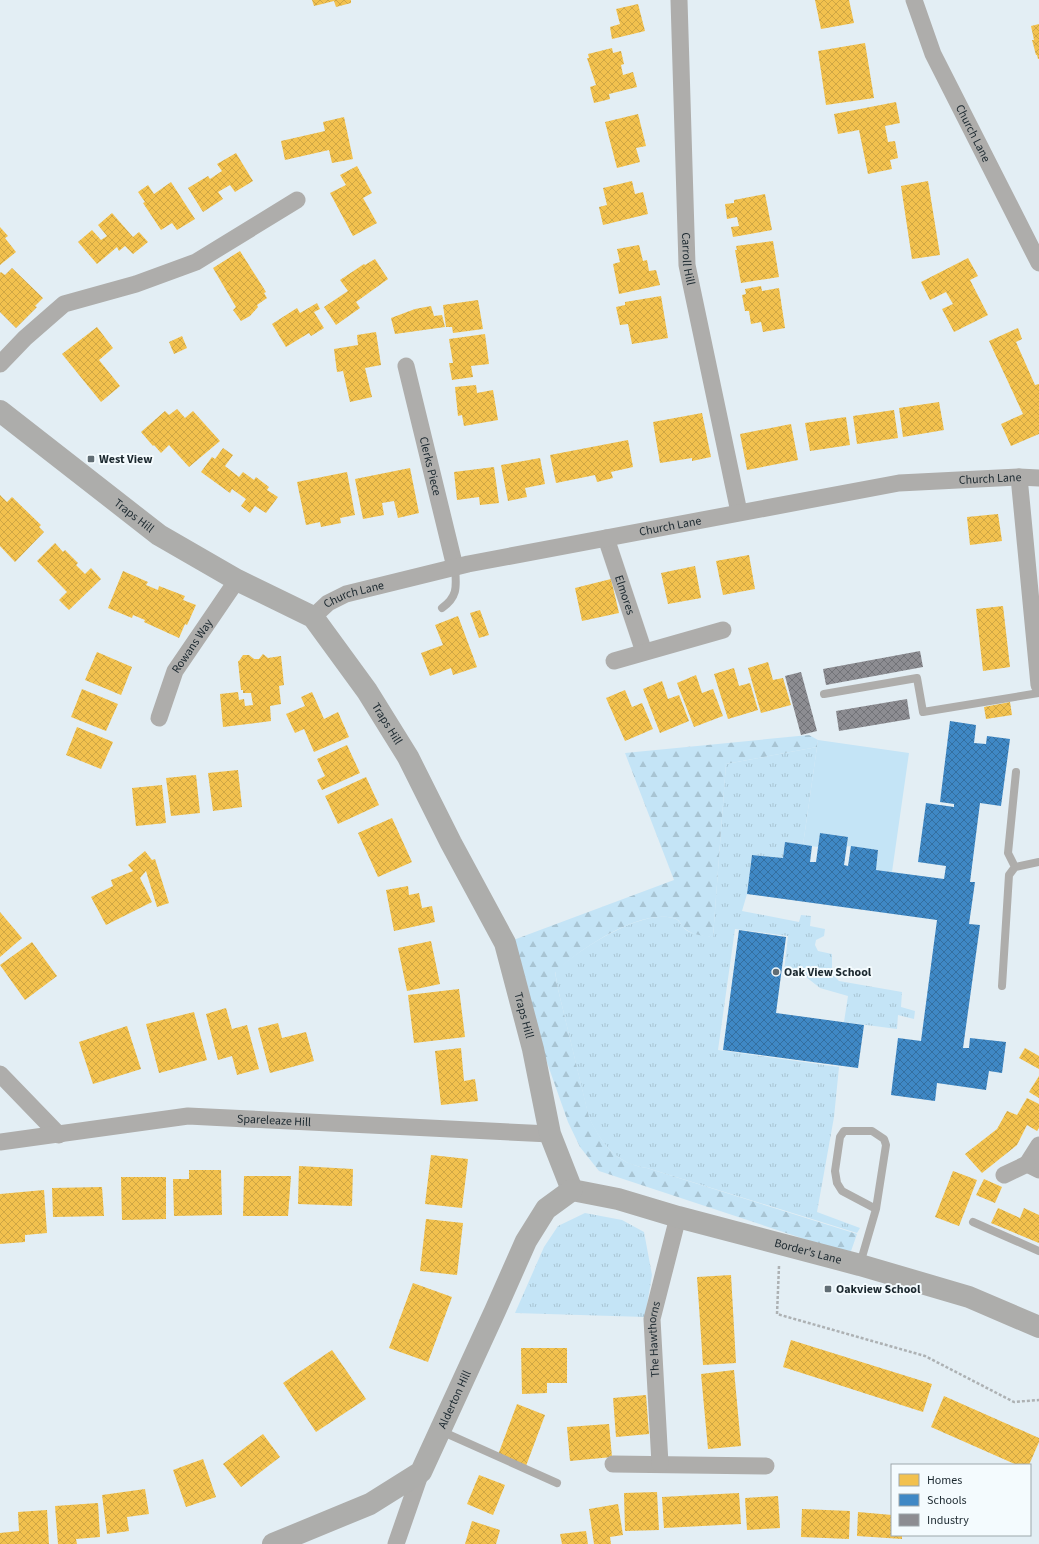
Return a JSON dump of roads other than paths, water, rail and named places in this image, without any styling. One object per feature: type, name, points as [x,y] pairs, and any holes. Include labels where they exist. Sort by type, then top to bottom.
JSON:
[{"type":"street","name":"Carroll Hill","points":[[679,0],[687,264],[738,512]]},
{"type":"street","name":"Church Lane","points":[[914,0],[933,54],[1039,263]]},
{"type":"street","points":[[0,364],[25,338],[64,304],[136,284],[196,262],[297,200]]},
{"type":"street","name":"Clerks Piece","points":[[406,366],[455,567]]},
{"type":"street","name":"Traps Hill","points":[[0,411],[159,535],[237,580],[313,617],[367,692],[408,757],[505,943],[533,1049],[550,1134],[572,1190]]},
{"type":"street","name":"Church Lane","points":[[313,617],[328,603],[346,594],[455,567],[738,512],[899,483],[1019,477],[1039,478]]},
{"type":"street","points":[[1019,477],[1039,685]]},
{"type":"street","name":"Elmores","points":[[606,538],[644,652]]},
{"type":"street","name":"Rowans Way","points":[[159,718],[175,670],[237,580]]},
{"type":"street","points":[[614,661],[723,630]]},
{"type":"street","points":[[0,1074],[59,1135]]},
{"type":"street","name":"Spareleaze Hill","points":[[0,1142],[188,1116],[550,1134]]},
{"type":"street","points":[[1004,1175],[1033,1167],[1039,1145]]},
{"type":"street","name":"Border's Lane","points":[[572,1190],[618,1199],[678,1217],[860,1265],[969,1298],[1039,1327]]},
{"type":"street","name":"Alderton Hill","points":[[421,1472],[526,1241],[546,1209],[572,1190]]},
{"type":"street","name":"The Hawthorns","points":[[660,1464],[652,1319],[678,1217]]},
{"type":"street","points":[[613,1464],[766,1466]]},
{"type":"street","points":[[273,1544],[370,1504],[421,1472]]},
{"type":"street","points":[[396,1544],[421,1472]]},
{"type":"lane","points":[[442,608],[450,603],[456,591],[455,567]]},
{"type":"lane","points":[[824,694],[917,678],[923,712],[1039,693]]},
{"type":"lane","points":[[1015,867],[1008,853],[1016,772]]},
{"type":"lane","points":[[1002,986],[1009,875],[1015,867],[1039,862]]},
{"type":"lane","points":[[860,1265],[876,1209],[886,1145],[884,1139],[872,1130],[844,1131],[840,1137],[835,1171],[837,1183],[842,1191],[876,1209]]},
{"type":"lane","points":[[972,1222],[1039,1251]]},
{"type":"lane","points":[[440,1431],[558,1483]]},
{"type":"place","name":"West View","points":[[91,459]]},
{"type":"place","name":"Oak View School","points":[[776,972]]},
{"type":"place","name":"Oakview School","points":[[828,1289]]}]
